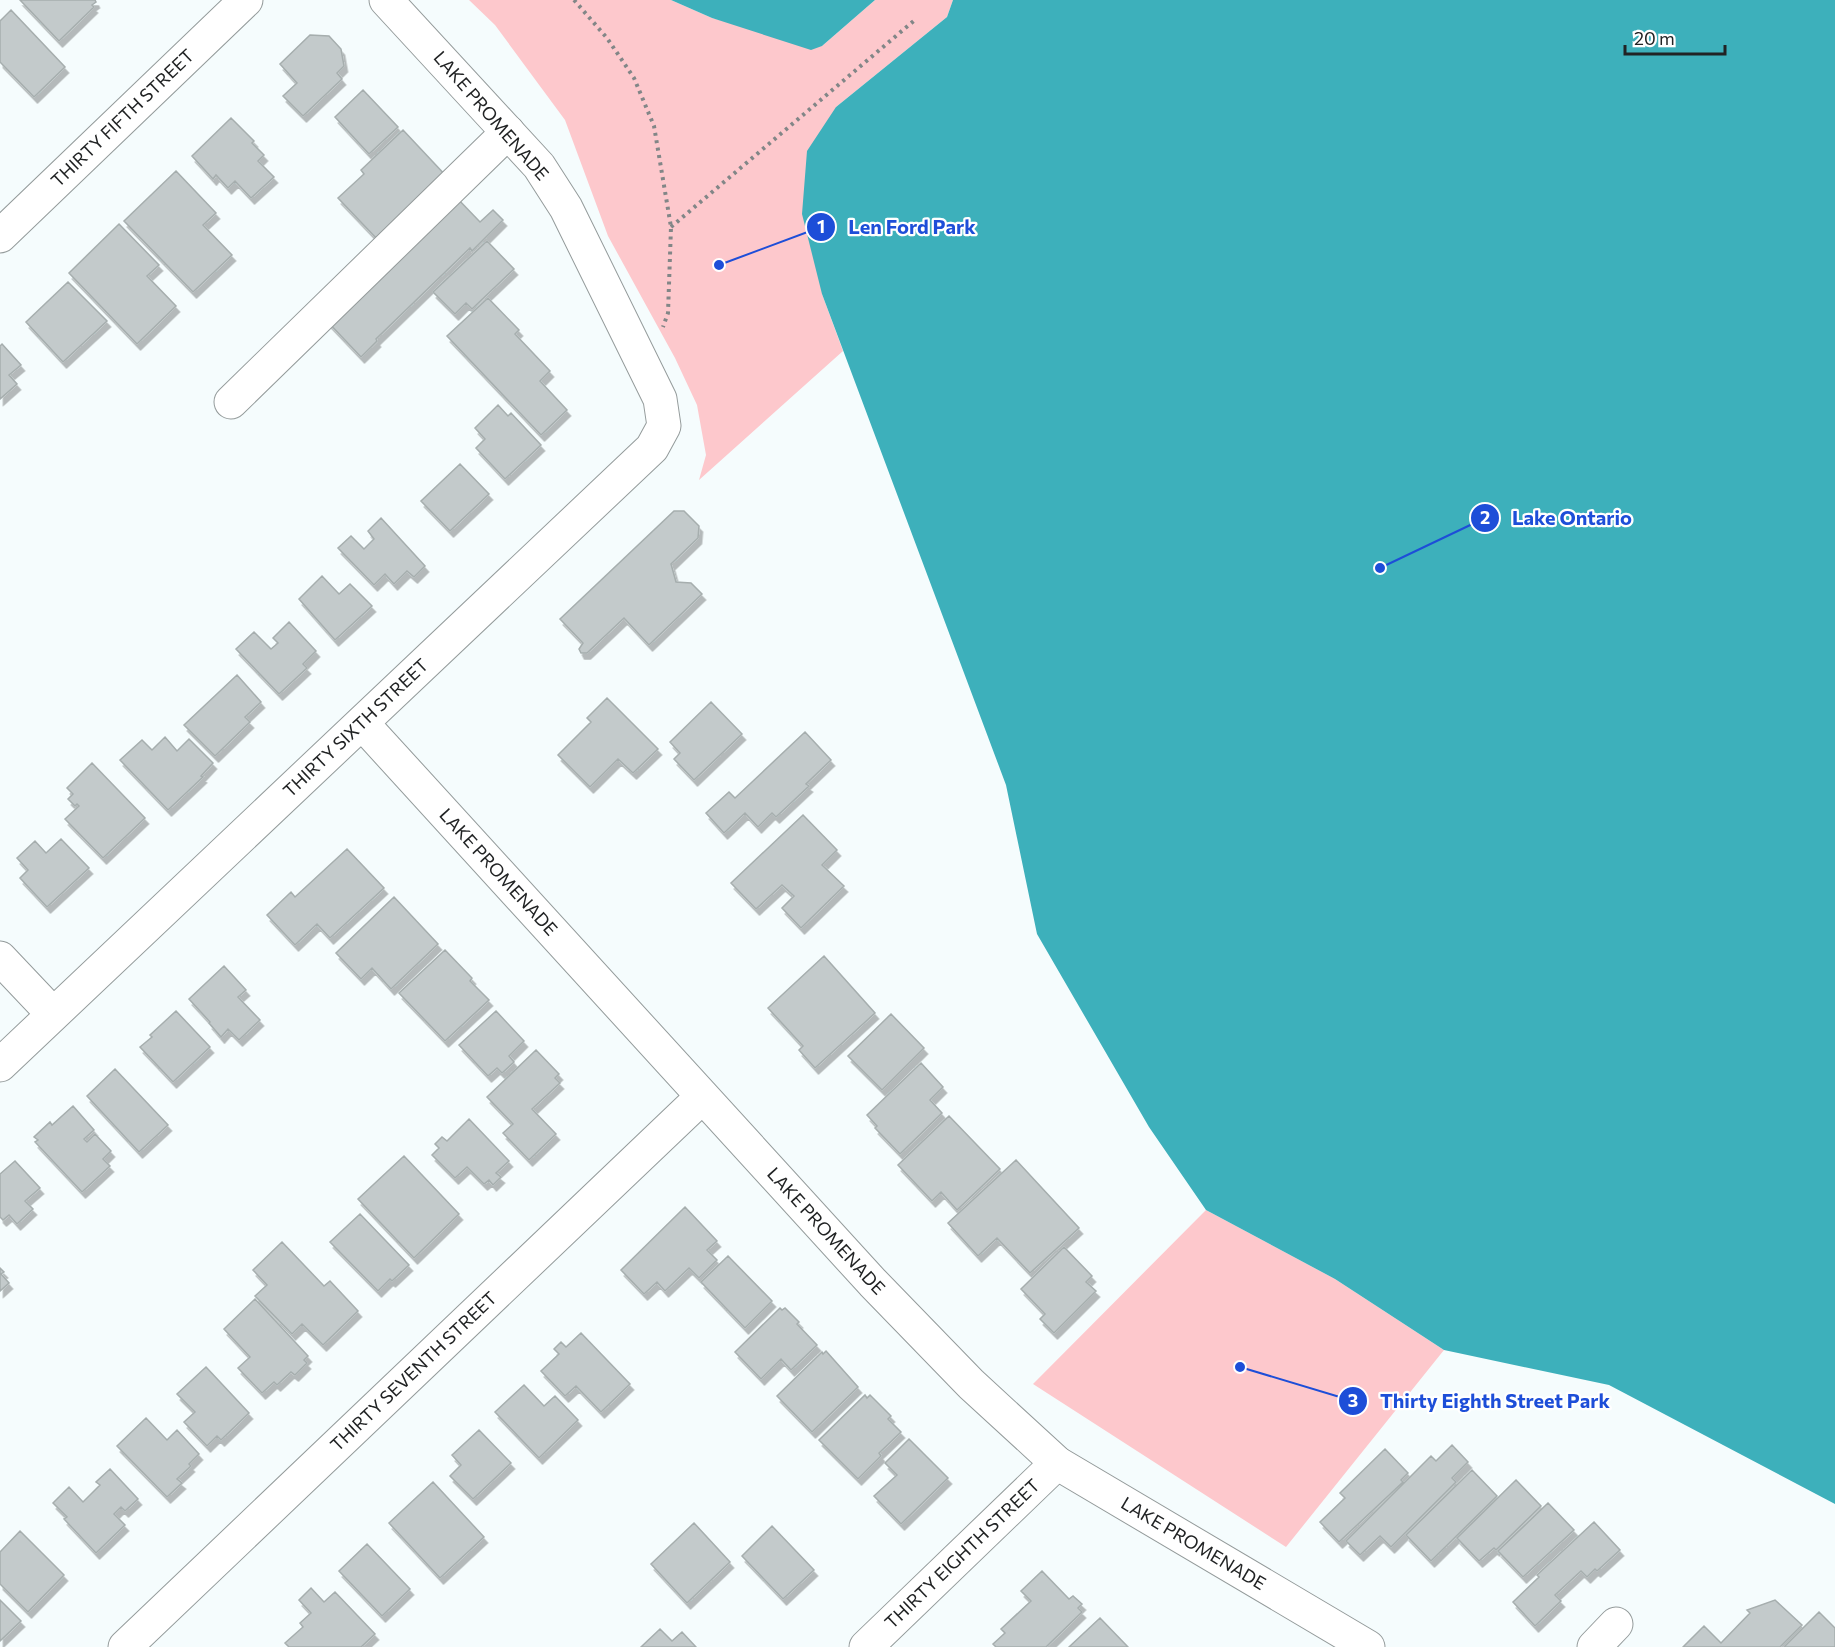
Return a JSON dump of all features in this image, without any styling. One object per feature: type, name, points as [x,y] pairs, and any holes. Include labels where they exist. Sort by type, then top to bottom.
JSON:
[{"type":"street","name":"THIRTY FIFTH STREET","points":[[0,236],[246,0]]},
{"type":"street","name":"LAKE PROMENADE","points":[[386,0],[539,166],[566,208],[646,370]]},
{"type":"street","points":[[231,402],[508,132]]},
{"type":"street","name":"THIRTY SIXTH STREET","points":[[0,1065],[652,448],[664,426],[660,399],[646,370]]},
{"type":"street","name":"LAKE PROMENADE","points":[[362,723],[873,1282],[955,1367],[1057,1463],[1368,1647]]},
{"type":"street","points":[[0,958],[53,1014]]},
{"type":"street","name":"THIRTY SEVENTH STREET","points":[[125,1647],[702,1097]]},
{"type":"street","name":"THIRTY EIGHTH STREET","points":[[867,1647],[1057,1463]]},
{"type":"street","points":[[1594,1647],[1617,1624]]},
{"type":"path","points":[[574,0],[607,38],[634,78],[654,126],[671,227],[668,313],[646,370]]},
{"type":"path","points":[[671,227],[916,19]]},
{"type":"shaded area","points":[[469,0],[671,0],[712,18],[822,46],[875,0],[953,0],[947,17],[836,107],[822,294],[843,351],[699,480],[706,455],[697,405],[675,358],[608,236],[565,120],[495,25]]},
{"type":"shaded area","points":[[1206,1210],[1335,1279],[1444,1350],[1286,1547],[1033,1384]]},
{"type":"water","points":[[671,0],[875,0],[822,46],[811,50],[712,18]]},
{"type":"water","points":[[953,0],[1835,0],[1835,1504],[1609,1385],[1444,1350],[1335,1279],[1206,1210],[1149,1127],[1037,934],[1006,785],[822,294],[802,214],[807,151],[836,107],[947,17]]},
{"type":"building","points":[[20,0],[95,0],[96,2],[92,5],[94,7],[59,41]]},
{"type":"building","points":[[11,10],[65,67],[34,97],[0,62],[0,21]]},
{"type":"building","points":[[310,35],[329,36],[341,49],[344,66],[337,73],[342,79],[303,116],[283,96],[297,83],[280,64]]},
{"type":"building","points":[[363,90],[398,127],[369,154],[335,117]]},
{"type":"building","points":[[231,118],[254,141],[252,143],[264,155],[258,161],[274,177],[251,198],[235,181],[228,188],[216,175],[213,179],[192,156]]},
{"type":"building","points":[[403,130],[448,178],[378,240],[338,198],[364,174],[361,170]]},
{"type":"building","points":[[176,171],[216,213],[203,225],[232,255],[193,292],[124,221]]},
{"type":"building","points":[[456,197],[480,222],[493,210],[503,220],[472,251],[470,248],[376,339],[377,341],[361,357],[327,321]]},
{"type":"building","points":[[119,224],[159,265],[147,276],[176,306],[137,344],[69,273]]},
{"type":"building","points":[[487,241],[514,269],[472,309],[466,303],[455,314],[433,292]]},
{"type":"building","points":[[68,282],[107,321],[63,362],[26,322]]},
{"type":"building","points":[[488,298],[519,330],[515,334],[550,371],[540,381],[567,410],[541,435],[447,336]]},
{"type":"building","points":[[2,344],[21,365],[9,375],[17,384],[0,399],[0,346]]},
{"type":"building","points":[[498,405],[508,416],[511,413],[541,445],[505,479],[476,448],[485,439],[475,428]]},
{"type":"building","points":[[460,464],[489,494],[450,531],[421,501]]},
{"type":"building","points":[[674,511],[684,511],[699,526],[698,538],[671,564],[676,582],[691,583],[702,594],[649,645],[624,618],[587,653],[581,653],[579,649],[583,643],[560,619]]},
{"type":"building","points":[[381,518],[425,566],[414,577],[407,571],[394,584],[385,574],[374,585],[338,548],[351,536],[364,549],[374,539],[368,531]]},
{"type":"building","points":[[322,576],[339,594],[350,584],[372,606],[335,640],[299,599]]},
{"type":"building","points":[[289,622],[316,651],[303,664],[307,668],[279,694],[236,649],[254,632],[271,649],[278,643],[273,638]]},
{"type":"building","points":[[237,675],[261,702],[245,717],[250,722],[215,756],[184,725]]},
{"type":"building","points":[[607,698],[658,749],[633,773],[618,759],[590,787],[558,755],[591,722],[587,718]]},
{"type":"building","points":[[711,702],[742,734],[694,780],[674,759],[680,753],[670,742]]},
{"type":"building","points":[[805,732],[831,760],[806,784],[809,786],[776,817],[772,813],[758,827],[745,813],[724,833],[706,813],[729,792],[735,798]]},
{"type":"building","points":[[165,737],[177,751],[189,739],[213,763],[201,776],[203,777],[168,810],[120,760],[142,740],[152,750]]},
{"type":"building","points":[[92,763],[145,818],[103,858],[65,819],[79,806],[77,804],[75,806],[68,799],[73,794],[67,788]]},
{"type":"building","points":[[803,815],[837,850],[822,865],[844,886],[801,928],[782,908],[794,896],[782,885],[756,909],[731,883]]},
{"type":"building","points":[[61,839],[89,868],[47,907],[20,878],[28,870],[17,858],[35,841],[46,853]]},
{"type":"building","points":[[347,849],[384,888],[330,938],[317,924],[295,945],[267,915],[291,892],[295,897]]},
{"type":"building","points":[[394,897],[438,944],[391,989],[372,968],[361,979],[336,953]]},
{"type":"building","points":[[445,950],[489,1000],[445,1041],[399,993]]},
{"type":"building","points":[[824,956],[875,1013],[815,1068],[799,1050],[803,1046],[768,1008]]},
{"type":"building","points":[[224,966],[246,990],[238,997],[260,1020],[239,1040],[228,1029],[221,1037],[189,999]]},
{"type":"building","points":[[176,1011],[210,1047],[173,1082],[140,1047]]},
{"type":"building","points":[[496,1011],[524,1041],[509,1056],[514,1062],[502,1073],[497,1068],[488,1076],[459,1045]]},
{"type":"building","points":[[891,1014],[924,1048],[882,1090],[848,1056]]},
{"type":"building","points":[[536,1050],[559,1074],[555,1078],[560,1083],[532,1109],[556,1134],[529,1160],[503,1133],[513,1124],[487,1097]]},
{"type":"building","points":[[921,1063],[943,1087],[930,1100],[942,1113],[900,1154],[875,1128],[877,1126],[867,1115]]},
{"type":"building","points":[[115,1069],[168,1125],[139,1152],[87,1096]]},
{"type":"building","points":[[73,1106],[94,1130],[84,1139],[87,1142],[95,1134],[111,1151],[103,1159],[110,1166],[82,1192],[35,1142],[38,1140],[34,1137],[50,1122],[52,1125]]},
{"type":"building","points":[[949,1116],[1000,1169],[957,1210],[941,1192],[932,1201],[898,1165]]},
{"type":"building","points":[[469,1119],[509,1161],[496,1173],[501,1177],[493,1185],[489,1180],[484,1184],[467,1167],[455,1178],[432,1155],[439,1148],[435,1144],[442,1137],[447,1141]]},
{"type":"building","points":[[404,1156],[459,1214],[414,1258],[358,1199]]},
{"type":"building","points":[[1016,1160],[1079,1228],[1030,1273],[997,1238],[978,1256],[948,1223]]},
{"type":"building","points":[[15,1161],[40,1188],[25,1201],[33,1209],[17,1224],[9,1215],[3,1220],[0,1217],[0,1174]]},
{"type":"building","points":[[685,1207],[717,1241],[707,1250],[717,1260],[699,1278],[689,1268],[665,1291],[657,1282],[644,1294],[621,1270]]},
{"type":"building","points":[[360,1214],[409,1265],[378,1291],[330,1242]]},
{"type":"building","points":[[282,1242],[324,1286],[330,1281],[358,1311],[323,1345],[302,1324],[292,1334],[255,1296],[267,1285],[253,1270]]},
{"type":"building","points":[[1064,1247],[1092,1276],[1086,1282],[1096,1291],[1054,1333],[1040,1319],[1045,1314],[1021,1289]]},
{"type":"building","points":[[728,1256],[772,1301],[745,1328],[701,1282]]},
{"type":"building","points":[[0,1268],[4,1272],[1,1274],[9,1283],[0,1291]]},
{"type":"building","points":[[255,1299],[308,1356],[304,1360],[307,1363],[295,1375],[291,1372],[277,1385],[274,1382],[262,1393],[238,1368],[250,1357],[224,1329]]},
{"type":"building","points":[[780,1308],[782,1310],[785,1308],[799,1322],[797,1324],[817,1345],[791,1370],[781,1359],[761,1379],[735,1352]]},
{"type":"building","points":[[581,1333],[630,1384],[601,1412],[576,1386],[565,1396],[541,1371],[559,1354],[554,1349],[561,1342],[566,1347]]},
{"type":"building","points":[[826,1351],[858,1387],[812,1432],[777,1396],[822,1352],[823,1354]]},
{"type":"building","points":[[206,1367],[249,1413],[221,1440],[217,1436],[207,1446],[184,1422],[195,1412],[177,1394]]},
{"type":"building","points":[[524,1385],[544,1406],[555,1396],[578,1420],[539,1458],[495,1412]]},
{"type":"building","points":[[865,1395],[867,1398],[870,1395],[891,1416],[888,1419],[901,1432],[879,1453],[881,1456],[858,1479],[819,1440]]},
{"type":"building","points":[[146,1418],[167,1440],[177,1430],[199,1454],[189,1464],[191,1466],[177,1479],[182,1483],[167,1497],[117,1446]]},
{"type":"building","points":[[479,1430],[511,1463],[473,1499],[450,1476],[461,1465],[452,1455]]},
{"type":"building","points":[[909,1439],[948,1478],[901,1524],[874,1496],[897,1475],[885,1463]]},
{"type":"building","points":[[1452,1445],[1468,1462],[1452,1478],[1456,1482],[1391,1547],[1380,1536],[1360,1555],[1346,1541],[1431,1456],[1436,1461]]},
{"type":"building","points":[[1385,1449],[1408,1473],[1401,1480],[1403,1482],[1339,1542],[1320,1522],[1345,1498],[1340,1493]]},
{"type":"building","points":[[110,1469],[138,1499],[125,1511],[121,1507],[114,1514],[125,1525],[96,1553],[64,1519],[67,1517],[53,1503],[69,1487],[83,1502],[100,1485],[96,1482]]},
{"type":"building","points":[[1472,1470],[1497,1496],[1431,1561],[1406,1535]]},
{"type":"building","points":[[1516,1480],[1541,1506],[1496,1550],[1494,1548],[1479,1561],[1457,1538]]},
{"type":"building","points":[[433,1482],[484,1537],[440,1578],[389,1523]]},
{"type":"building","points":[[1548,1503],[1574,1530],[1523,1577],[1498,1551]]},
{"type":"building","points":[[1594,1522],[1620,1550],[1587,1577],[1581,1571],[1555,1595],[1561,1601],[1535,1626],[1513,1602],[1539,1577],[1537,1575]]},
{"type":"building","points":[[694,1523],[730,1562],[687,1603],[651,1564]]},
{"type":"building","points":[[772,1526],[814,1570],[783,1599],[742,1556]]},
{"type":"building","points":[[20,1531],[64,1575],[28,1612],[0,1584],[0,1552]]},
{"type":"building","points":[[367,1544],[410,1589],[382,1616],[339,1571]]},
{"type":"building","points":[[1042,1571],[1069,1599],[1073,1596],[1082,1604],[1078,1608],[1082,1612],[1046,1647],[996,1647],[993,1644],[1005,1633],[1001,1629],[1031,1601],[1021,1591]]},
{"type":"building","points":[[311,1588],[324,1602],[335,1592],[375,1634],[361,1647],[289,1647],[285,1643],[303,1627],[300,1623],[311,1613],[299,1600]]},
{"type":"building","points":[[0,1600],[21,1621],[0,1641]]},
{"type":"building","points":[[1775,1600],[1802,1625],[1780,1647],[1683,1647],[1704,1626],[1721,1643],[1750,1613],[1747,1610]]},
{"type":"building","points":[[1819,1612],[1835,1628],[1835,1647],[1784,1647]]},
{"type":"building","points":[[1100,1618],[1128,1647],[1069,1647]]},
{"type":"building","points":[[660,1629],[672,1641],[682,1632],[696,1647],[641,1647]]},
{"type":"place","name":"Len Ford Park","points":[[719,265]]},
{"type":"place","name":"Lake Ontario","points":[[1380,568]]},
{"type":"place","name":"Thirty Eighth Street Park","points":[[1240,1367]]}]
